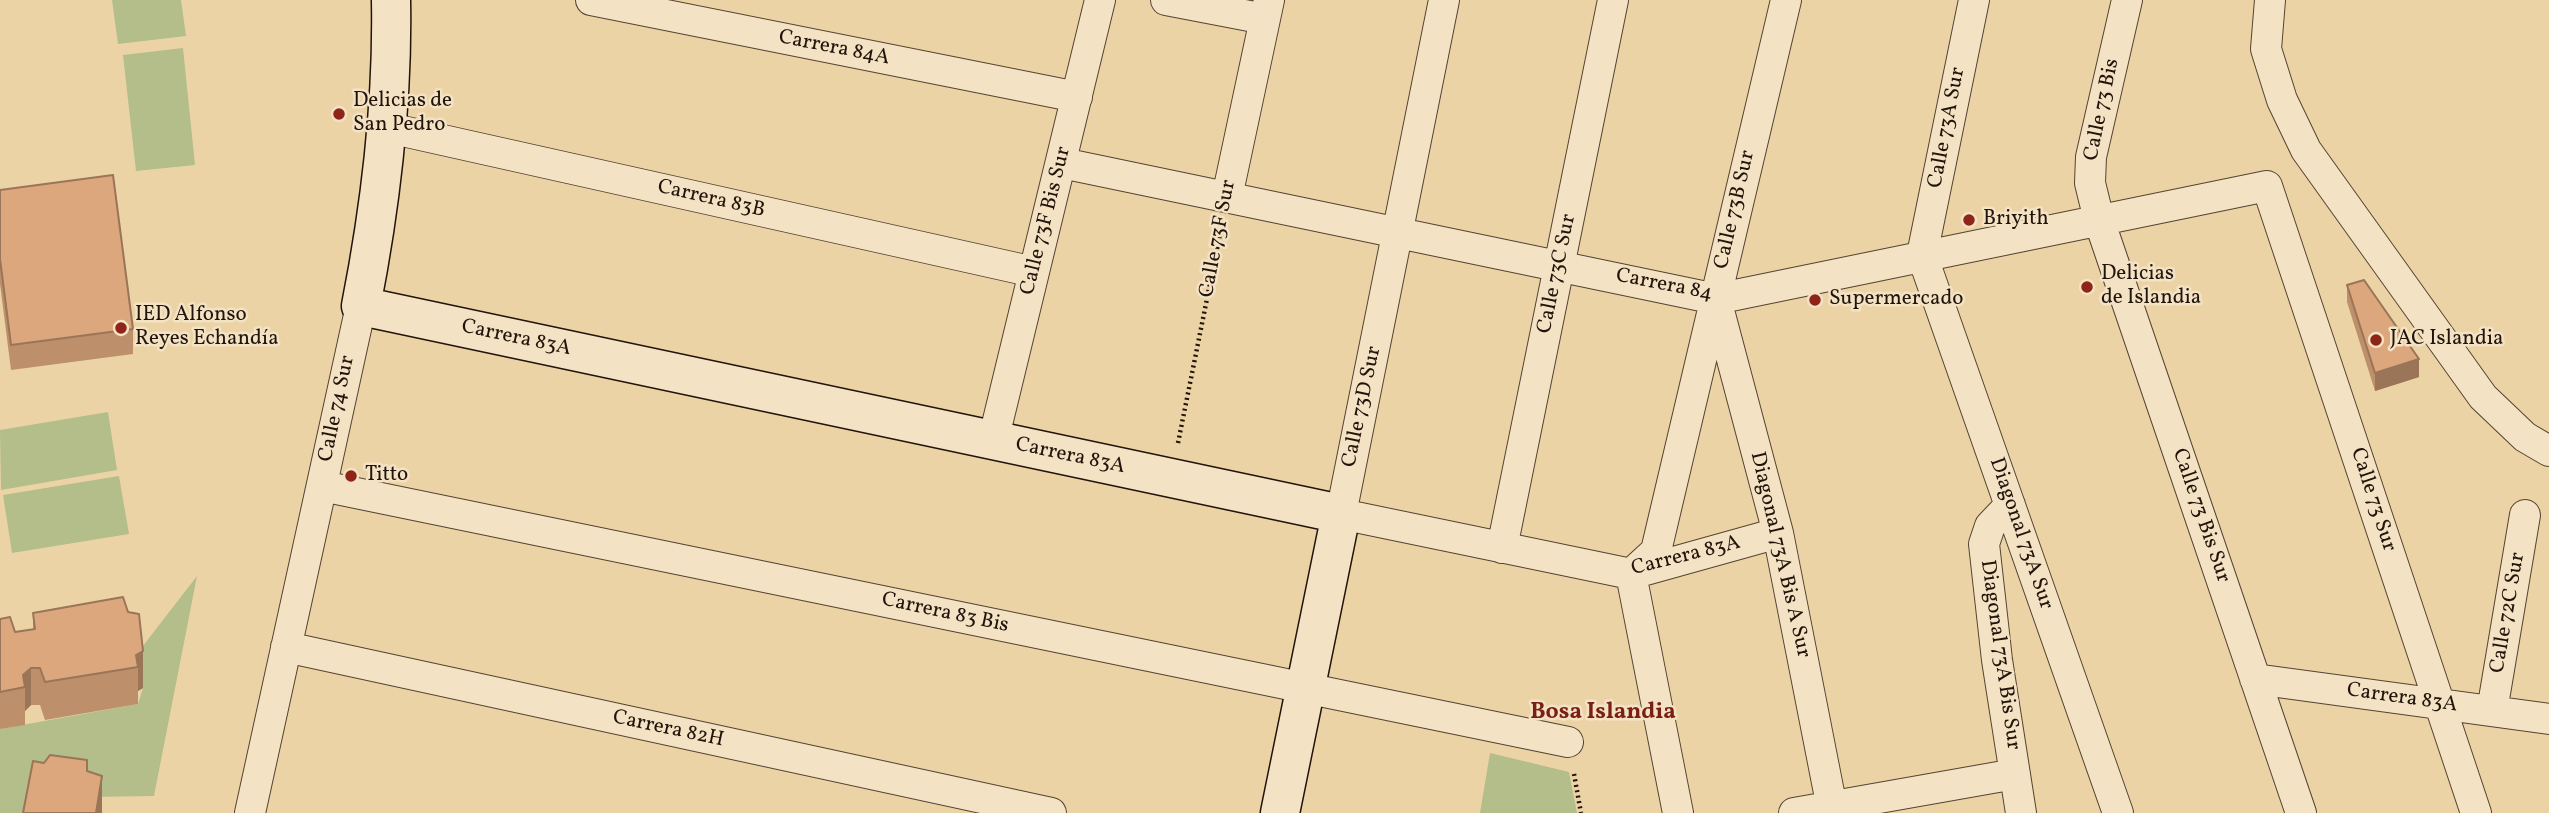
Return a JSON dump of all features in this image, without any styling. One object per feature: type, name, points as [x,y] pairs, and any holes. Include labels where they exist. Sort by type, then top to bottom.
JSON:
[{"type":"street","name":"Calle 74 Sur","points":[[250,813],[376,229],[392,71],[391,0]]},
{"type":"street","name":"Carrera 84A","points":[[591,0],[1077,97]]},
{"type":"street","name":"Calle 73F Bis Sur","points":[[993,441],[1100,0]]},
{"type":"street","points":[[1166,0],[1267,10]]},
{"type":"street","name":"Calle 73D Sur","points":[[1280,813],[1400,233],[1444,0]]},
{"type":"street","name":"Calle 73C Sur","points":[[1502,548],[1613,0]]},
{"type":"street","name":"Calle 73B Sur","points":[[1631,574],[1656,551],[1786,0]]},
{"type":"street","name":"Calle 73A Sur","points":[[1922,255],[1974,0]]},
{"type":"street","name":"Calle 73 Bis","points":[[2099,220],[2090,183],[2091,157],[2127,0]]},
{"type":"street","points":[[2270,0],[2266,48],[2281,100],[2306,150],[2483,397],[2525,437],[2549,451]]},
{"type":"street","name":"Calle 73F Sur","points":[[1227,197],[1267,10]]},
{"type":"street","name":"Carrera 83B","points":[[388,128],[1034,272]]},
{"type":"street","name":"Carrera 84","points":[[1062,163],[1716,299],[2267,186]]},
{"type":"street","name":"Calle 73 Sur","points":[[2267,186],[2476,813]]},
{"type":"street","name":"Calle 73 Bis Sur","points":[[2099,220],[2301,813]]},
{"type":"street","name":"Diagonal 73A Sur","points":[[1922,255],[2118,813]]},
{"type":"street","name":"Diagonal 73A Bis A Sur","points":[[1716,299],[1778,533],[1833,810]]},
{"type":"street","name":"Carrera 83A","points":[[360,306],[1631,574],[1778,533]]},
{"type":"street","name":"Carrera 83 Bis","points":[[321,486],[1568,742]]},
{"type":"street","name":"Diagonal 73A Bis Sur","points":[[2010,505],[1990,526],[1984,544],[1997,660],[2021,813]]},
{"type":"street","name":"Calle 72C Sur","points":[[2492,711],[2525,514]]},
{"type":"street","points":[[1631,574],[1678,813]]},
{"type":"street","name":"Carrera 82H","points":[[286,647],[1051,813]]},
{"type":"street","name":"Carrera 83A","points":[[2255,679],[2549,719]]},
{"type":"street","points":[[1794,813],[1833,810],[2015,774]]},
{"type":"path","name":"Calle 73F Sur","points":[[1171,479],[1227,197]]},
{"type":"green space","points":[[112,0],[181,0],[186,36],[118,44]]},
{"type":"green space","points":[[183,48],[195,165],[136,171],[123,55]]},
{"type":"green space","points":[[108,412],[117,470],[1,490],[0,430]]},
{"type":"green space","points":[[119,476],[129,534],[12,553],[3,495]]},
{"type":"green space","points":[[197,576],[154,796],[87,797],[32,813],[0,813],[0,729],[138,704],[143,688],[139,651]]},
{"type":"green space","points":[[1490,753],[1569,772],[1577,813],[1480,813]]},
{"type":"building","points":[[113,175],[133,329],[11,345],[0,259],[0,190]]},
{"type":"building","name":"JAC Islandia","points":[[2364,280],[2419,359],[2375,373],[2347,285]]},
{"type":"building","points":[[123,597],[128,612],[139,614],[143,651],[136,655],[138,667],[45,682],[40,668],[31,668],[23,675],[25,687],[0,692],[0,619],[10,617],[15,632],[35,629],[33,613]]},
{"type":"building","points":[[50,755],[87,760],[87,771],[102,776],[96,813],[23,813],[33,761],[44,763]]},
{"type":"place","name":"Delicias de San Pedro","points":[[339,114]]},
{"type":"place","name":"Briyith","points":[[1969,220]]},
{"type":"place","name":"Delicias de Islandia","points":[[2087,287]]},
{"type":"place","name":"Supermercado","points":[[1815,300]]},
{"type":"place","name":"IED Alfonso Reyes Echandía","points":[[121,328]]},
{"type":"place","name":"JAC Islandia","points":[[2376,340]]},
{"type":"place","name":"Titto","points":[[351,476]]},
{"type":"district","name":"Bosa Islandia","points":[[1603,714]]}]
